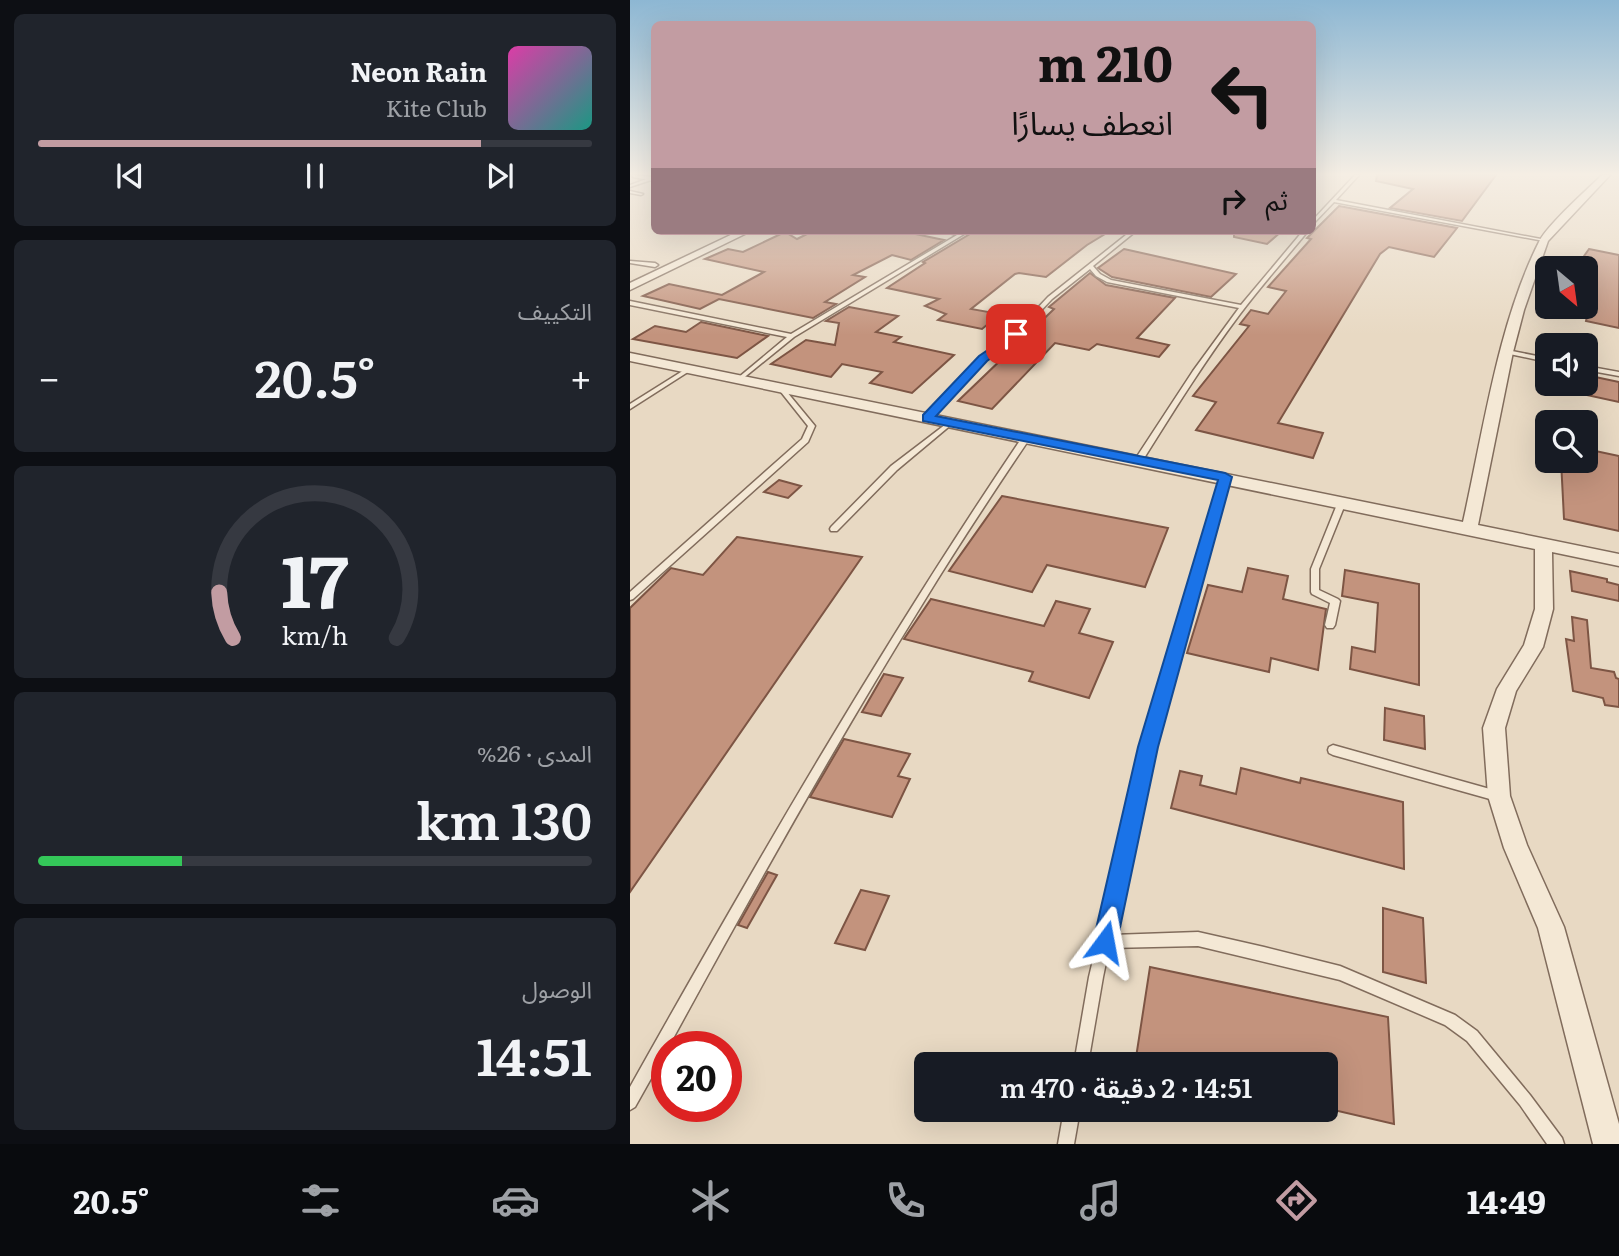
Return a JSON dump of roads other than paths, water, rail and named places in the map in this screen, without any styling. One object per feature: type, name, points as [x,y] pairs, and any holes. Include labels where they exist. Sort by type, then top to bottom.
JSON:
[{"type":"street","points":[[1469,530],[1518,310],[1544,240],[1555,228]]},
{"type":"street","points":[[630,277],[718,235]]},
{"type":"street","points":[[630,287],[738,235]]},
{"type":"street","points":[[630,357],[1619,559]]},
{"type":"street","points":[[1542,544],[1544,609],[1533,647],[1507,689],[1494,728],[1499,796],[1516,848],[1551,927],[1609,1144]]},
{"type":"lane","points":[[1481,228],[1544,240]]},
{"type":"lane","points":[[741,378],[792,336],[961,235]]},
{"type":"lane","points":[[928,418],[983,358],[1016,334],[1051,298],[1129,235]]},
{"type":"lane","points":[[1138,461],[1175,399],[1242,307],[1303,235]]},
{"type":"lane","points":[[630,262],[656,265]]},
{"type":"lane","points":[[1091,267],[1098,275],[1110,281],[1242,307]]},
{"type":"lane","points":[[630,303],[792,336]]},
{"type":"lane","points":[[1507,352],[1535,358]]},
{"type":"lane","points":[[630,407],[689,369]]},
{"type":"lane","points":[[1598,370],[1619,374]]},
{"type":"lane","points":[[630,597],[805,440],[812,426],[780,387]]},
{"type":"lane","points":[[834,528],[894,468],[950,423]]},
{"type":"lane","points":[[630,1102],[760,866],[861,692],[953,545],[1026,438]]},
{"type":"lane","points":[[1083,1052],[1148,747],[1225,477]]},
{"type":"lane","points":[[1330,625],[1335,601],[1315,592],[1315,569],[1342,502]]},
{"type":"lane","points":[[1333,750],[1499,796]]},
{"type":"lane","points":[[1105,942],[1198,939],[1340,972],[1450,1020],[1472,1036],[1525,1100],[1556,1144]]},
{"type":"lane","points":[[1066,1144],[1070,1122]]}]
